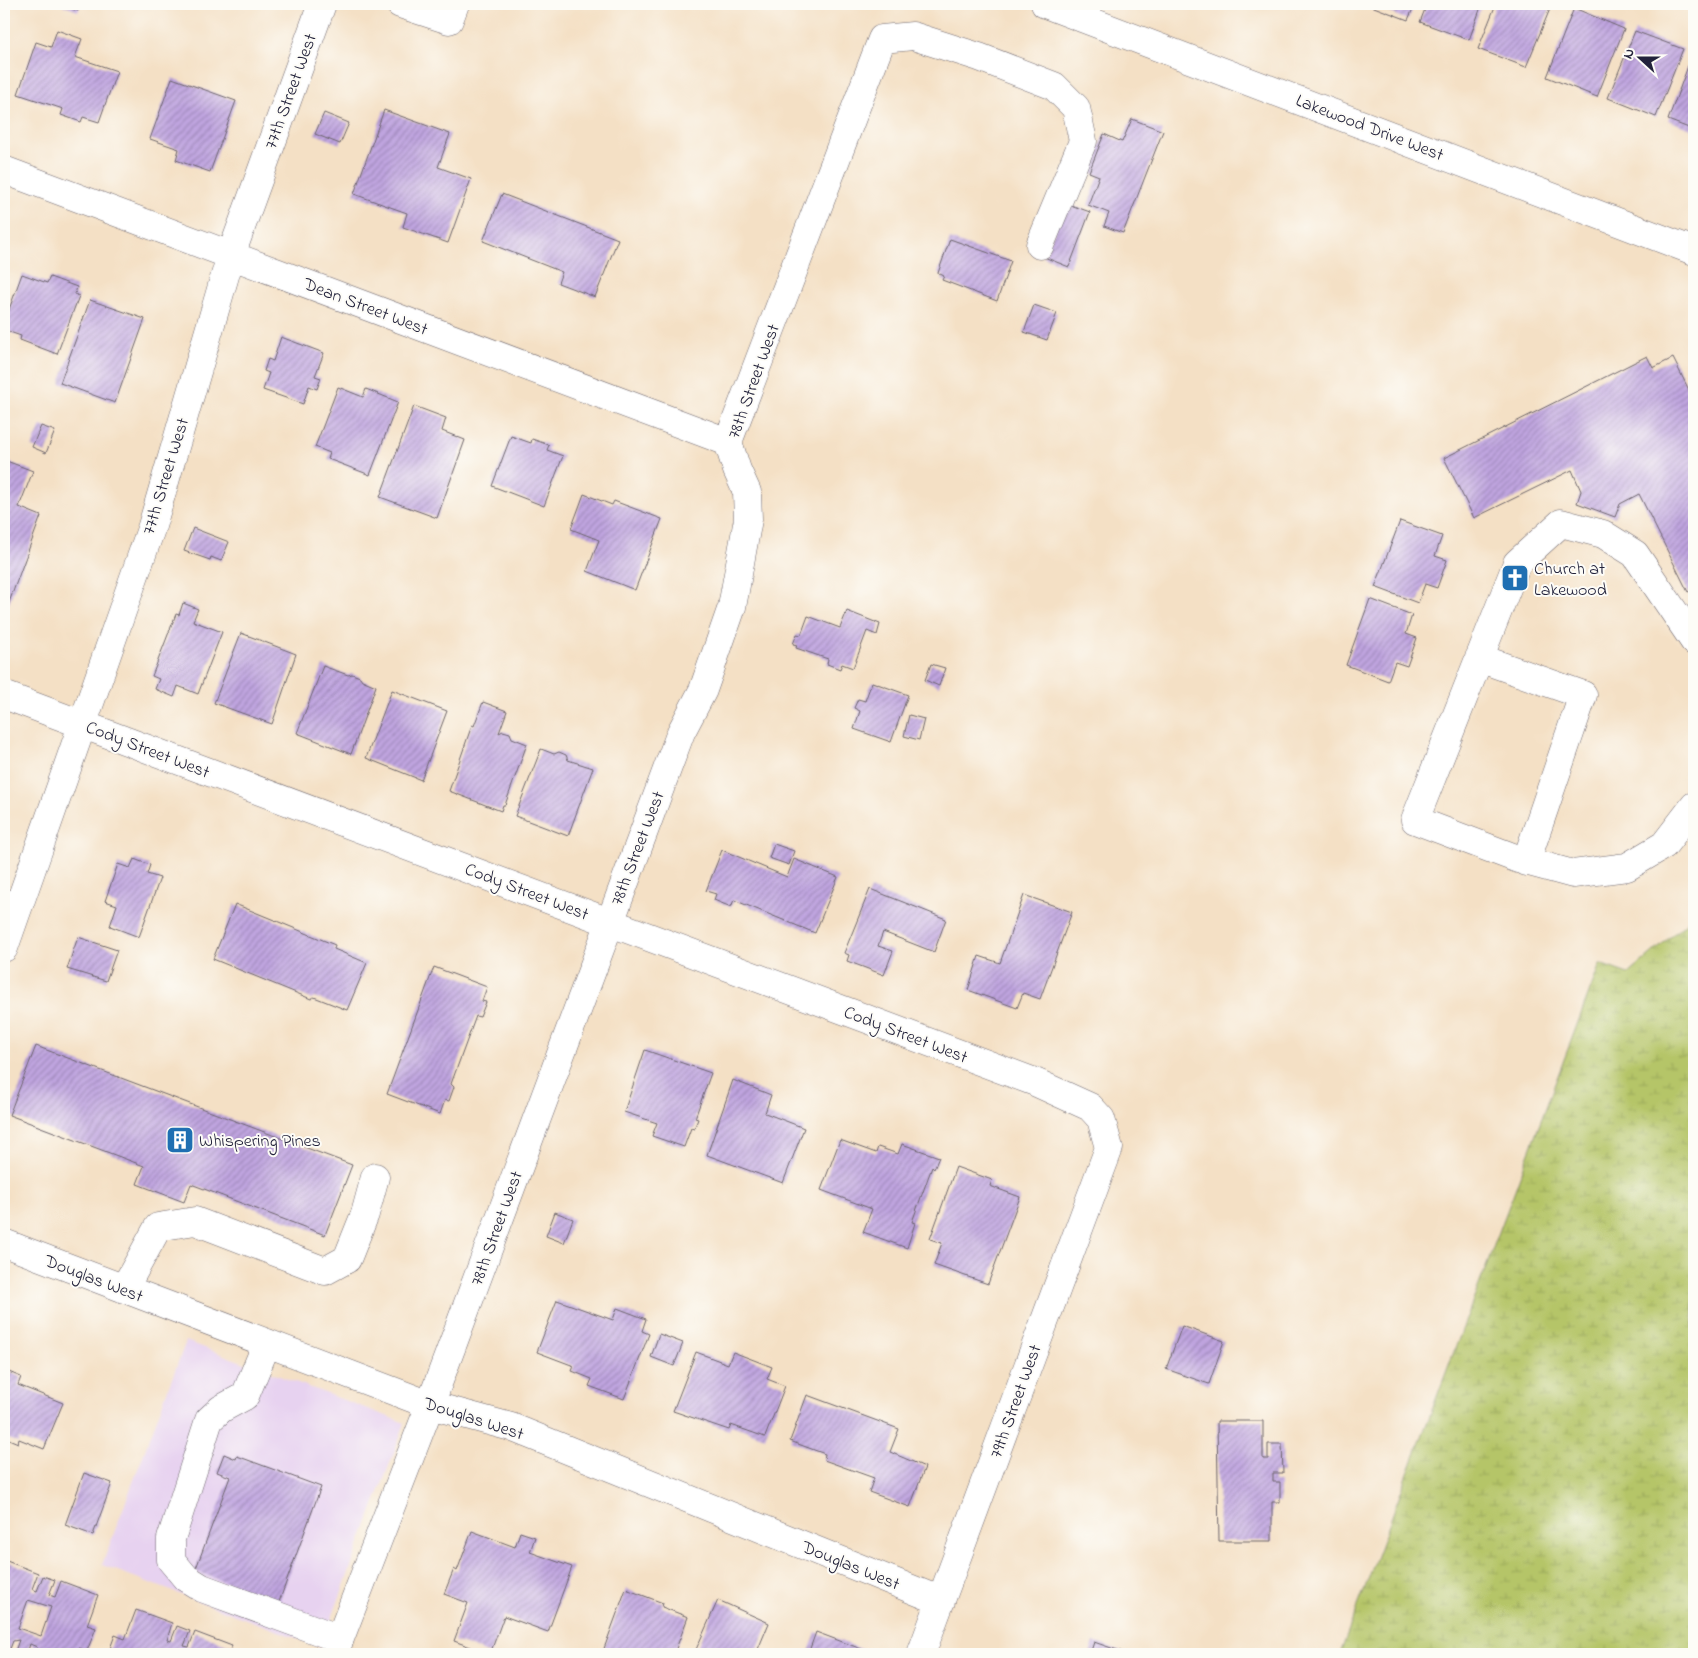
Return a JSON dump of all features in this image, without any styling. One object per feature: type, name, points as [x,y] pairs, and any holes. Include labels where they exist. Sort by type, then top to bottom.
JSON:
[{"type":"street","name":"77th Street West","points":[[4,948],[152,526],[230,255],[322,4]]},
{"type":"street","points":[[400,4],[449,20],[456,4]]},
{"type":"street","name":"Lakewood Drive West","points":[[1045,4],[1694,251]]},
{"type":"street","name":"78th Street West","points":[[337,1647],[430,1405],[681,732],[703,690],[732,607],[748,519],[747,492],[737,470],[728,442],[882,39],[913,36],[979,57],[1054,86],[1076,108],[1083,142],[1040,245]]},
{"type":"street","name":"Dean Street West","points":[[4,170],[728,442]]},
{"type":"street","points":[[1694,641],[1635,554],[1603,534],[1561,523],[1518,563],[1415,820],[1526,862],[1573,874],[1627,867],[1664,846],[1694,806]]},
{"type":"street","points":[[1479,658],[1583,695],[1526,862]]},
{"type":"street","name":"Cody Street West","points":[[4,695],[1035,1082],[1090,1107],[1101,1119],[1109,1148]]},
{"type":"street","name":"79th Street West","points":[[921,1654],[1109,1148]]},
{"type":"street","points":[[124,1289],[158,1227],[195,1220],[325,1271],[347,1259],[365,1214],[375,1177]]},
{"type":"street","name":"Douglas West","points":[[4,1243],[430,1405],[510,1428],[941,1601]]},
{"type":"street","points":[[267,1343],[246,1396],[221,1409],[209,1420],[171,1539],[171,1560],[186,1578],[202,1588],[337,1647]]},
{"type":"shaded area","points":[[186,1341],[405,1423],[321,1647],[102,1565]]},
{"type":"green space","points":[[1694,916],[1694,1654],[1340,1654],[1600,964],[1628,974]]},
{"type":"building","points":[[59,4],[81,4],[78,11]]},
{"type":"building","points":[[1366,4],[1415,4],[1408,20]]},
{"type":"building","points":[[1427,4],[1482,4],[1469,40],[1420,22]]},
{"type":"building","points":[[1496,4],[1552,4],[1526,67],[1478,49]]},
{"type":"building","points":[[1574,8],[1624,29],[1597,97],[1547,77]]},
{"type":"building","points":[[57,30],[82,39],[75,57],[117,71],[99,122],[83,117],[81,122],[61,115],[63,109],[18,94],[36,42],[51,47]]},
{"type":"building","points":[[1635,31],[1683,49],[1656,117],[1608,98]]},
{"type":"building","points":[[1694,50],[1694,130],[1668,120]]},
{"type":"building","points":[[172,78],[236,101],[210,172],[176,160],[179,149],[150,139]]},
{"type":"building","points":[[384,110],[450,134],[438,167],[471,179],[448,243],[403,227],[407,213],[354,194]]},
{"type":"building","points":[[324,113],[349,123],[340,144],[315,134]]},
{"type":"building","points":[[1132,119],[1163,131],[1123,233],[1104,226],[1109,213],[1088,205],[1099,176],[1089,172],[1104,134],[1122,142]]},
{"type":"building","points":[[502,194],[618,239],[595,297],[558,283],[562,272],[483,241]]},
{"type":"building","points":[[1065,203],[1090,212],[1069,267],[1044,257]]},
{"type":"building","points":[[950,239],[1011,261],[997,301],[942,280],[944,276],[938,273]]},
{"type":"building","points":[[22,274],[47,283],[50,277],[77,287],[75,294],[79,296],[57,354],[20,340],[21,336],[4,330],[4,323]]},
{"type":"building","points":[[90,300],[145,319],[115,403],[60,383]]},
{"type":"building","points":[[1034,305],[1057,313],[1047,340],[1024,332]]},
{"type":"building","points":[[281,337],[324,353],[315,376],[321,378],[317,389],[309,386],[303,404],[263,390],[269,373],[264,371],[268,359],[273,361]]},
{"type":"building","points":[[1647,356],[1653,368],[1673,358],[1693,398],[1691,400],[1694,407],[1694,589],[1688,592],[1639,494],[1620,504],[1615,517],[1577,503],[1581,491],[1572,470],[1474,518],[1444,458]]},
{"type":"building","points":[[338,387],[363,397],[366,389],[398,402],[370,475],[328,459],[330,453],[315,447]]},
{"type":"building","points":[[414,406],[446,418],[442,431],[465,440],[437,518],[380,497]]},
{"type":"building","points":[[41,426],[55,431],[46,453],[32,447]]},
{"type":"building","points":[[511,436],[531,443],[532,439],[549,445],[547,450],[563,456],[544,506],[492,486]]},
{"type":"building","points":[[4,460],[33,471],[19,507],[41,516],[4,616]]},
{"type":"building","points":[[584,494],[612,505],[614,501],[662,519],[635,590],[587,571],[599,540],[571,529]]},
{"type":"building","points":[[1400,521],[1442,536],[1435,556],[1447,560],[1437,588],[1425,584],[1418,603],[1375,587]]},
{"type":"building","points":[[193,528],[229,542],[221,561],[211,557],[210,560],[184,551]]},
{"type":"building","points":[[1370,599],[1412,615],[1406,634],[1417,638],[1407,666],[1395,662],[1388,681],[1346,665]]},
{"type":"building","points":[[183,603],[198,609],[193,621],[222,632],[198,694],[178,686],[174,697],[155,689],[159,679],[152,676],[176,614],[179,615]]},
{"type":"building","points":[[847,611],[880,624],[877,635],[867,631],[853,668],[842,664],[840,669],[827,664],[828,659],[796,648],[797,645],[793,644],[797,634],[801,635],[808,616],[840,628]]},
{"type":"building","points":[[241,633],[296,654],[272,724],[214,703]]},
{"type":"building","points":[[931,664],[945,668],[939,686],[925,680]]},
{"type":"building","points":[[323,666],[348,675],[352,674],[360,677],[362,680],[376,686],[351,754],[297,733]]},
{"type":"building","points":[[872,682],[908,695],[891,742],[854,729],[860,711],[854,708],[858,699],[865,701]]},
{"type":"building","points":[[392,690],[447,711],[421,780],[366,758]]},
{"type":"building","points":[[483,702],[507,711],[499,733],[503,731],[510,733],[512,738],[527,744],[505,805],[503,805],[501,811],[449,791],[472,725],[474,726]]},
{"type":"building","points":[[909,715],[924,719],[919,740],[904,736]]},
{"type":"building","points":[[541,749],[554,754],[559,752],[566,755],[568,760],[593,768],[568,836],[515,816]]},
{"type":"building","points":[[774,844],[794,851],[789,865],[769,858]]},
{"type":"building","points":[[722,850],[787,877],[794,859],[838,877],[815,933],[734,900],[731,907],[714,900],[716,894],[706,891]]},
{"type":"building","points":[[134,859],[150,865],[147,874],[160,878],[139,937],[110,926],[117,905],[105,901],[118,864],[130,868]]},
{"type":"building","points":[[870,889],[946,919],[934,952],[883,932],[878,946],[893,951],[884,975],[847,961],[849,955],[844,953]]},
{"type":"building","points":[[1024,895],[1072,912],[1040,999],[1023,993],[1017,1008],[968,990],[979,956],[1000,963]]},
{"type":"building","points":[[235,904],[335,945],[334,949],[367,963],[347,1010],[314,997],[311,999],[213,959]]},
{"type":"building","points":[[78,937],[117,950],[106,981],[67,969]]},
{"type":"building","points":[[434,967],[487,987],[482,1001],[486,1002],[480,1017],[476,1016],[451,1084],[454,1087],[449,1101],[445,1100],[440,1114],[387,1094]]},
{"type":"building","name":"Whispering Pines","points":[[36,1046],[352,1165],[325,1235],[191,1184],[184,1202],[137,1184],[144,1166],[9,1115]]},
{"type":"building","points":[[645,1050],[711,1073],[695,1118],[698,1119],[694,1129],[691,1128],[684,1147],[652,1136],[657,1123],[624,1112]]},
{"type":"building","points":[[733,1080],[771,1095],[765,1113],[804,1128],[783,1183],[707,1155]]},
{"type":"building","points":[[840,1140],[876,1153],[878,1147],[898,1154],[902,1144],[939,1157],[934,1169],[932,1167],[912,1222],[915,1223],[907,1248],[863,1232],[872,1209],[821,1190]]},
{"type":"building","points":[[956,1167],[992,1180],[990,1186],[1020,1197],[988,1284],[934,1265],[942,1243],[930,1239]]},
{"type":"building","points":[[555,1212],[573,1219],[564,1243],[546,1236]]},
{"type":"building","points":[[557,1300],[613,1320],[617,1308],[646,1319],[642,1331],[649,1334],[624,1399],[589,1386],[592,1379],[572,1371],[574,1366],[537,1352]]},
{"type":"building","points":[[1182,1326],[1224,1341],[1209,1384],[1166,1369]]},
{"type":"building","points":[[659,1334],[683,1343],[674,1366],[651,1357]]},
{"type":"building","points":[[696,1352],[728,1364],[733,1352],[772,1367],[767,1379],[785,1386],[765,1437],[731,1425],[729,1430],[673,1411]]},
{"type":"building","points":[[4,1370],[21,1377],[18,1385],[63,1403],[44,1449],[19,1439],[18,1443],[4,1437]]},
{"type":"building","points":[[807,1395],[899,1429],[890,1452],[925,1467],[910,1507],[869,1492],[874,1478],[824,1460],[825,1454],[790,1441]]},
{"type":"building","points":[[1217,1421],[1263,1421],[1263,1459],[1268,1459],[1268,1444],[1282,1444],[1283,1473],[1273,1473],[1273,1482],[1280,1482],[1280,1502],[1272,1502],[1272,1541],[1219,1541]]},
{"type":"building","points":[[224,1454],[236,1459],[237,1456],[321,1487],[279,1602],[195,1571],[230,1477],[217,1472]]},
{"type":"building","points":[[84,1473],[112,1483],[93,1535],[65,1525]]},
{"type":"building","points":[[472,1531],[515,1547],[520,1532],[535,1537],[530,1552],[572,1567],[548,1632],[504,1616],[490,1654],[454,1641],[468,1603],[444,1594],[454,1569],[457,1571]]},
{"type":"building","points":[[4,1560],[38,1573],[32,1589],[37,1591],[43,1576],[55,1580],[49,1595],[55,1597],[61,1581],[98,1595],[87,1625],[96,1628],[87,1651],[79,1648],[77,1654],[35,1654],[37,1647],[30,1644],[27,1654],[14,1654],[19,1640],[13,1641],[8,1654],[4,1654]],"holes":[[[28,1600],[51,1607],[41,1636],[18,1628]]]},
{"type":"building","points":[[626,1589],[663,1603],[662,1607],[688,1617],[674,1654],[602,1654]]},
{"type":"building","points":[[718,1600],[769,1623],[756,1654],[694,1654]]},
{"type":"building","points":[[136,1610],[172,1623],[167,1640],[171,1641],[177,1626],[190,1631],[184,1646],[189,1647],[195,1632],[232,1646],[228,1654],[175,1654],[163,1650],[161,1654],[108,1654],[115,1635],[125,1639]]},
{"type":"building","points":[[816,1632],[864,1650],[862,1654],[808,1654]]},
{"type":"building","points":[[1094,1642],[1129,1654],[1090,1654]]},
{"type":"place","name":"Church at Lakewood","points":[[1515,578]]},
{"type":"place","name":"Whispering Pines","points":[[180,1140]]}]
